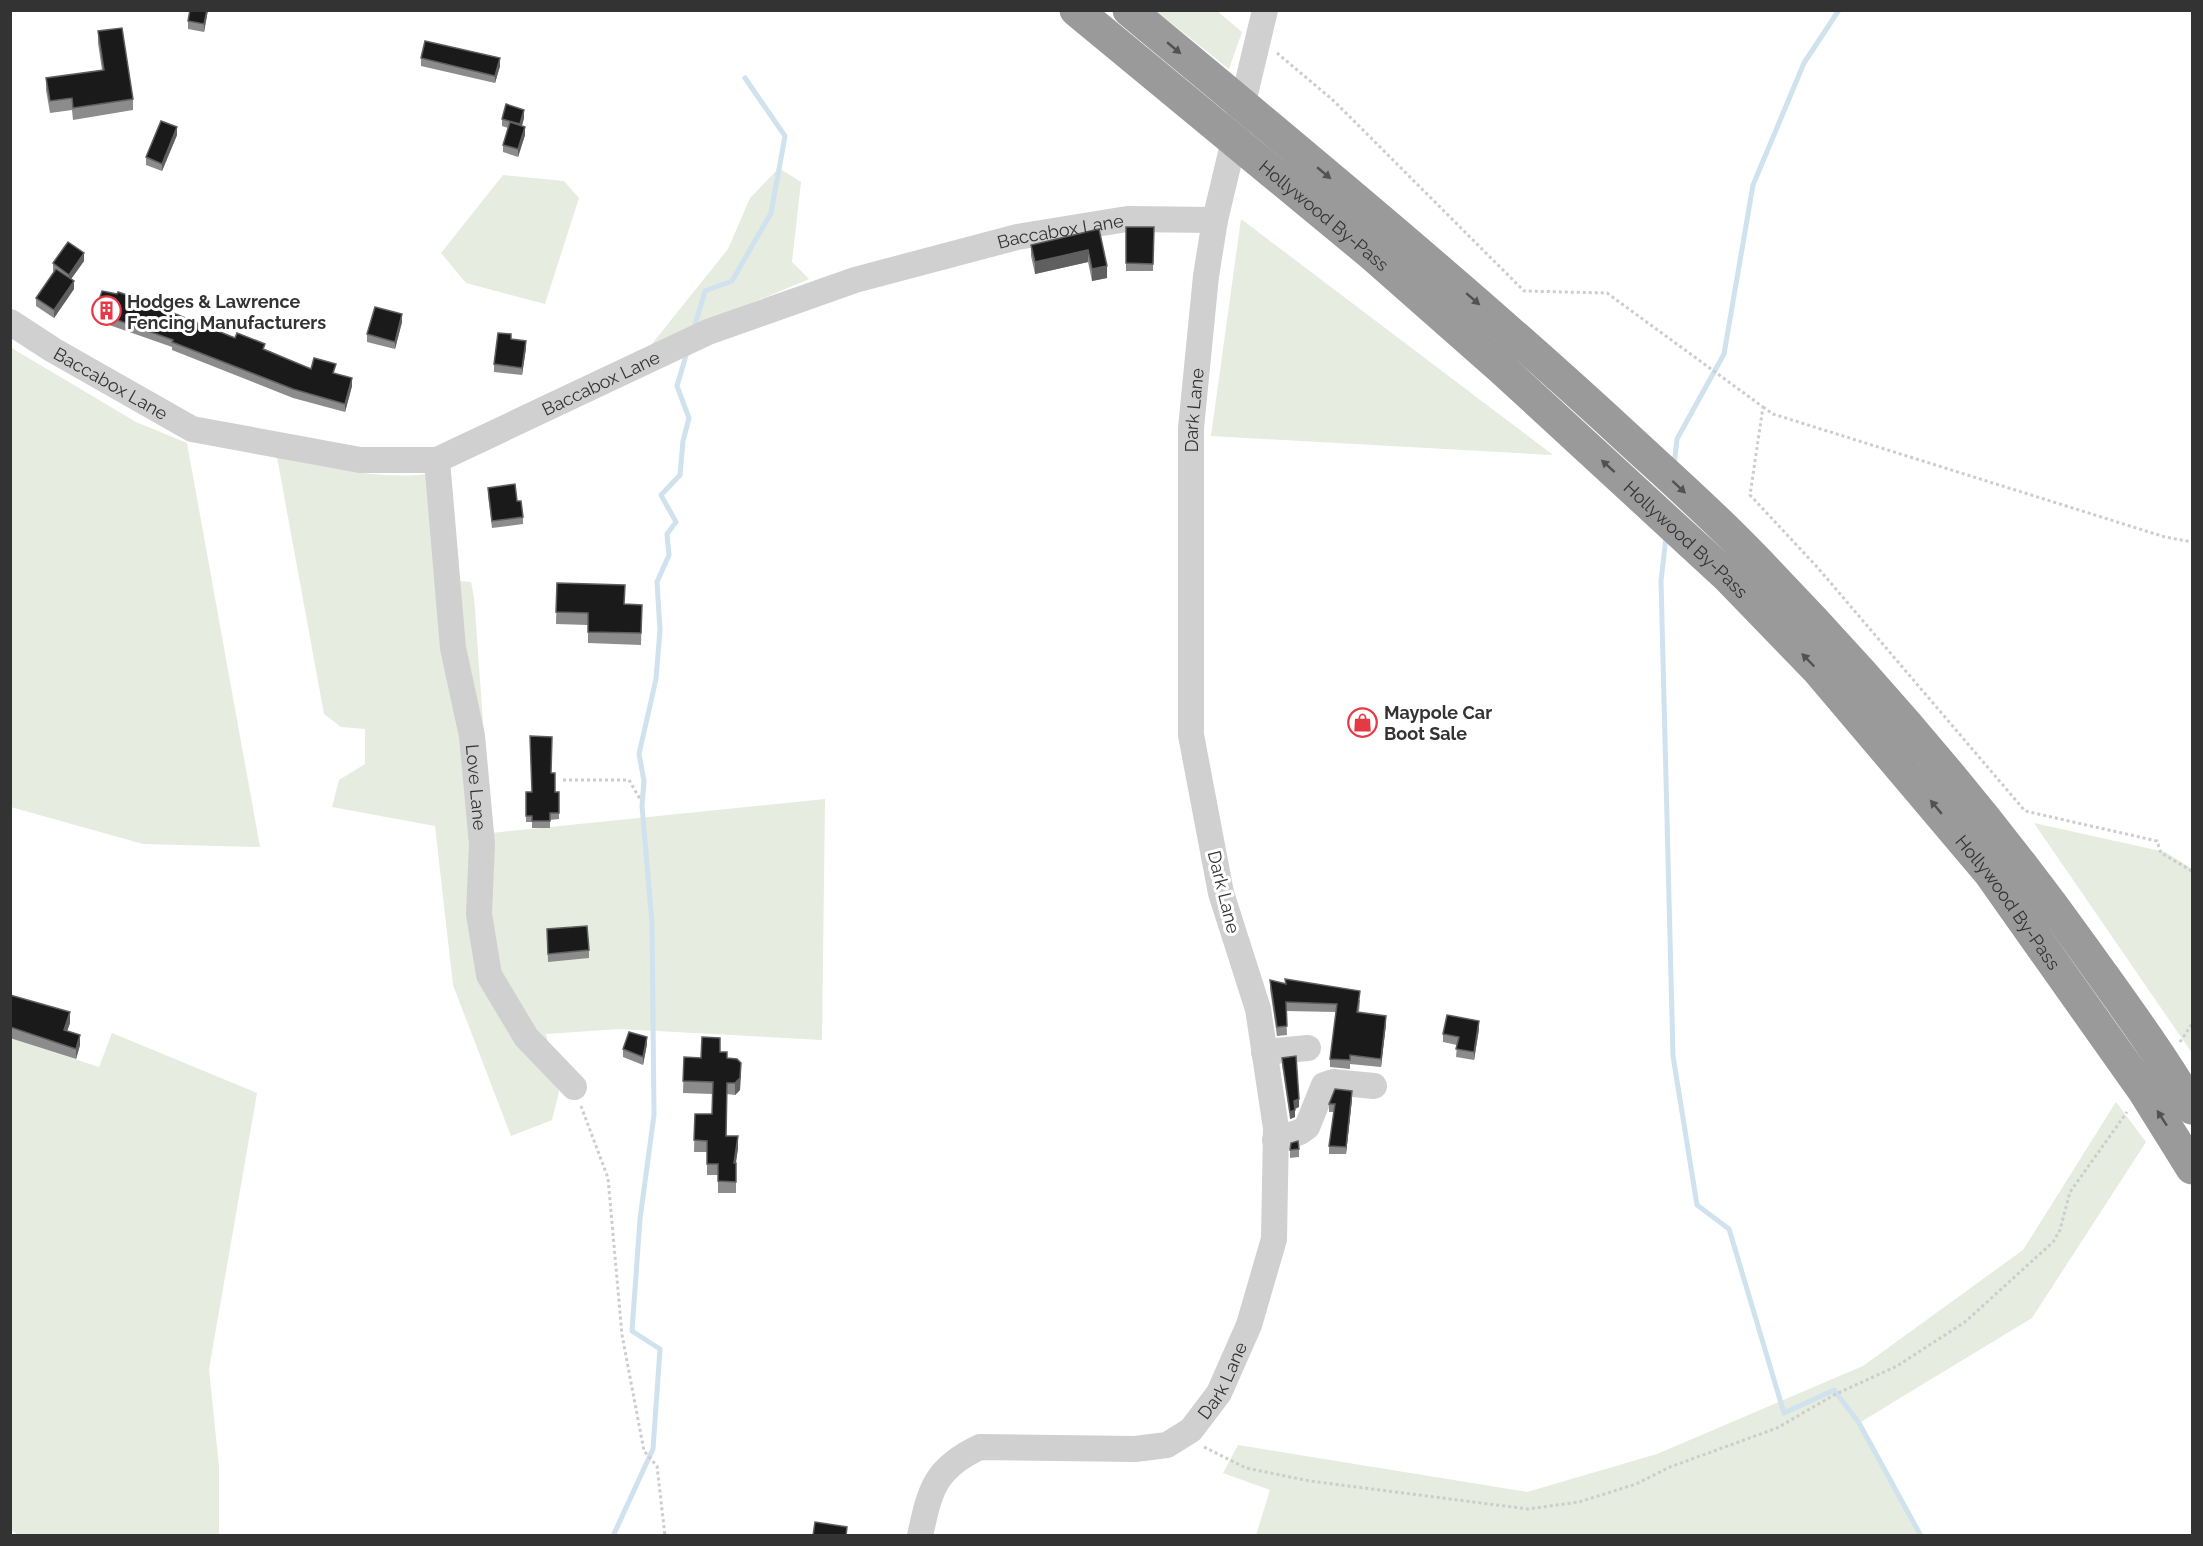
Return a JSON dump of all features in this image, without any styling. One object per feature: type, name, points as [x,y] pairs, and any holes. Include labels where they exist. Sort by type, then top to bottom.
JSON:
[{"type":"highway","name":"Hollywood By-Pass","points":[[1076,10],[1374,256],[1500,367],[1727,576],[1818,670],[1989,872],[2144,1091],[2193,1168]]},
{"type":"highway","name":"Hollywood By-Pass","points":[[1129,10],[1395,232],[1523,343],[1748,551],[1921,740],[2022,863],[2166,1063],[2193,1108]]},
{"type":"street","name":"Dark Lane","points":[[920,1536],[928,1502],[940,1474],[956,1458],[980,1447],[1135,1449],[1167,1445],[1191,1430],[1219,1393],[1249,1325],[1274,1239],[1275,1140],[1257,1009],[1221,893],[1191,735],[1191,428],[1206,276],[1215,220],[1265,10]]},
{"type":"street","name":"Baccabox Lane","points":[[10,322],[53,350],[192,429],[360,460],[437,460],[708,332],[855,280],[1017,237],[1127,219],[1215,220]]},
{"type":"street","name":"Love Lane","points":[[437,460],[453,648],[472,736],[482,844],[479,915],[489,975],[526,1037],[574,1087]]},
{"type":"street","points":[[1264,1052],[1308,1048]]},
{"type":"street","points":[[1275,1140],[1300,1132],[1307,1127],[1324,1085],[1334,1082],[1374,1086]]},
{"type":"path","points":[[1258,37],[1334,101],[1524,291],[1606,293],[1773,414],[2165,537],[2193,542]]},
{"type":"path","points":[[1763,407],[1750,495],[1818,568],[2025,811],[2157,840],[2161,853],[2193,871]]},
{"type":"path","points":[[563,780],[629,780],[640,799]]},
{"type":"path","points":[[574,1087],[608,1178],[622,1335],[644,1451],[657,1466],[665,1536]]},
{"type":"path","points":[[1191,1430],[1197,1444],[1246,1468],[1310,1481],[1491,1506],[1528,1509],[1551,1507],[1579,1502],[1636,1484],[1670,1467],[1777,1428],[1834,1395],[1897,1366],[1965,1322],[2053,1242],[2060,1230],[2070,1192],[2079,1176],[2144,1091]]},
{"type":"shaded area","points":[[1156,11],[1217,11],[1242,32],[1229,69]]},
{"type":"shaded area","points":[[779,168],[801,182],[792,262],[809,279],[651,345],[728,249],[750,198]]},
{"type":"shaded area","points":[[503,175],[564,181],[579,198],[545,304],[466,283],[441,253]]},
{"type":"shaded area","points":[[1241,219],[1553,455],[1211,436]]},
{"type":"shaded area","points":[[10,347],[136,422],[187,443],[260,847],[143,844],[11,807]]},
{"type":"shaded area","points":[[277,457],[337,469],[398,476],[439,472],[448,580],[471,582],[474,597],[491,833],[825,799],[822,1040],[619,1029],[546,1034],[559,1092],[552,1120],[511,1136],[453,985],[435,826],[332,807],[339,780],[365,764],[365,729],[341,727],[324,714]]},
{"type":"shaded area","points":[[2034,823],[2165,852],[2192,869],[2192,1053]]},
{"type":"shaded area","points":[[112,1033],[257,1093],[209,1369],[219,1467],[219,1535],[20,1536],[11,1530],[11,1038],[99,1067]]},
{"type":"shaded area","points":[[2116,1102],[2146,1142],[2032,1318],[1859,1423],[1921,1535],[1256,1535],[1270,1490],[1223,1473],[1238,1445],[1527,1492],[1657,1454],[1863,1366],[2023,1250]]},
{"type":"building","points":[[190,10],[207,10],[204,24],[188,21]]},
{"type":"building","points":[[122,28],[133,99],[73,108],[72,98],[50,101],[46,78],[104,70],[98,31]]},
{"type":"building","points":[[425,41],[500,58],[495,76],[421,58]]},
{"type":"building","points":[[506,104],[524,110],[520,124],[502,119]]},
{"type":"building","points":[[161,121],[177,127],[162,164],[146,157]]},
{"type":"building","points":[[510,122],[525,127],[518,149],[503,145]]},
{"type":"building","points":[[1126,227],[1154,227],[1153,264],[1126,263]]},
{"type":"building","points":[[1099,229],[1107,266],[1092,269],[1088,250],[1035,262],[1031,245]]},
{"type":"building","points":[[68,242],[84,253],[69,275],[53,263]]},
{"type":"building","points":[[56,269],[74,281],[54,310],[36,298]]},
{"type":"building","points":[[102,291],[117,294],[118,292],[136,298],[235,338],[237,333],[265,344],[263,349],[311,369],[314,358],[336,364],[333,373],[352,378],[345,404],[293,389],[172,342],[173,340],[95,312]]},
{"type":"building","points":[[375,307],[402,314],[395,342],[367,334]]},
{"type":"building","points":[[498,333],[511,334],[511,339],[526,341],[522,368],[494,364]]},
{"type":"building","points":[[515,484],[517,501],[521,501],[523,517],[492,521],[488,488]]},
{"type":"building","points":[[557,583],[625,585],[624,604],[642,605],[641,633],[588,632],[588,613],[556,612]]},
{"type":"building","points":[[530,736],[552,737],[551,773],[555,773],[555,792],[559,792],[559,813],[550,813],[550,821],[532,821],[532,816],[526,816],[526,792],[532,792]]},
{"type":"building","points":[[587,926],[589,950],[548,954],[547,929]]},
{"type":"building","points":[[1285,979],[1360,991],[1357,1012],[1386,1016],[1381,1059],[1350,1055],[1350,1060],[1330,1059],[1337,1004],[1286,1002],[1287,1026],[1277,1027],[1270,980],[1286,984]]},
{"type":"building","points":[[10,995],[70,1012],[64,1030],[80,1035],[76,1049],[10,1027]]},
{"type":"building","points":[[1447,1015],[1479,1021],[1474,1052],[1456,1049],[1459,1037],[1443,1034]]},
{"type":"building","points":[[629,1032],[647,1037],[643,1057],[623,1049]]},
{"type":"building","points":[[702,1037],[720,1038],[720,1052],[727,1052],[727,1058],[737,1059],[741,1063],[740,1078],[735,1083],[727,1083],[726,1136],[738,1136],[734,1163],[736,1163],[736,1182],[718,1181],[718,1164],[707,1164],[707,1141],[694,1140],[695,1114],[712,1114],[713,1082],[683,1081],[684,1057],[701,1058]]},
{"type":"building","points":[[1296,1056],[1299,1099],[1294,1101],[1295,1110],[1290,1112],[1282,1058]]},
{"type":"building","points":[[1335,1089],[1352,1091],[1346,1147],[1329,1146],[1335,1104],[1329,1104]]},
{"type":"building","points":[[1298,1141],[1299,1149],[1290,1150],[1291,1143]]},
{"type":"building","points":[[815,1522],[847,1527],[846,1536],[813,1536]]},
{"type":"waterway","points":[[1674,466],[1677,439],[1724,354],[1753,185],[1804,63],[1839,10]]},
{"type":"waterway","points":[[694,328],[705,291],[732,281],[771,213],[785,136],[745,78]]},
{"type":"waterway","points":[[613,1536],[653,1449],[660,1349],[632,1331],[640,1219],[654,1115],[652,923],[642,806],[644,781],[639,754],[656,679],[660,630],[657,582],[669,555],[667,534],[676,522],[661,495],[680,475],[683,441],[689,418],[677,386],[687,352]]},
{"type":"waterway","points":[[1666,537],[1661,581],[1673,1056],[1697,1205],[1729,1229],[1784,1413],[1834,1390],[1859,1423],[1921,1536]]},
{"type":"place","name":"Hodges & Lawrence Fencing Manufacturers","points":[[106,311]]},
{"type":"place","name":"Maypole Car Boot Sale","points":[[1363,722]]}]
